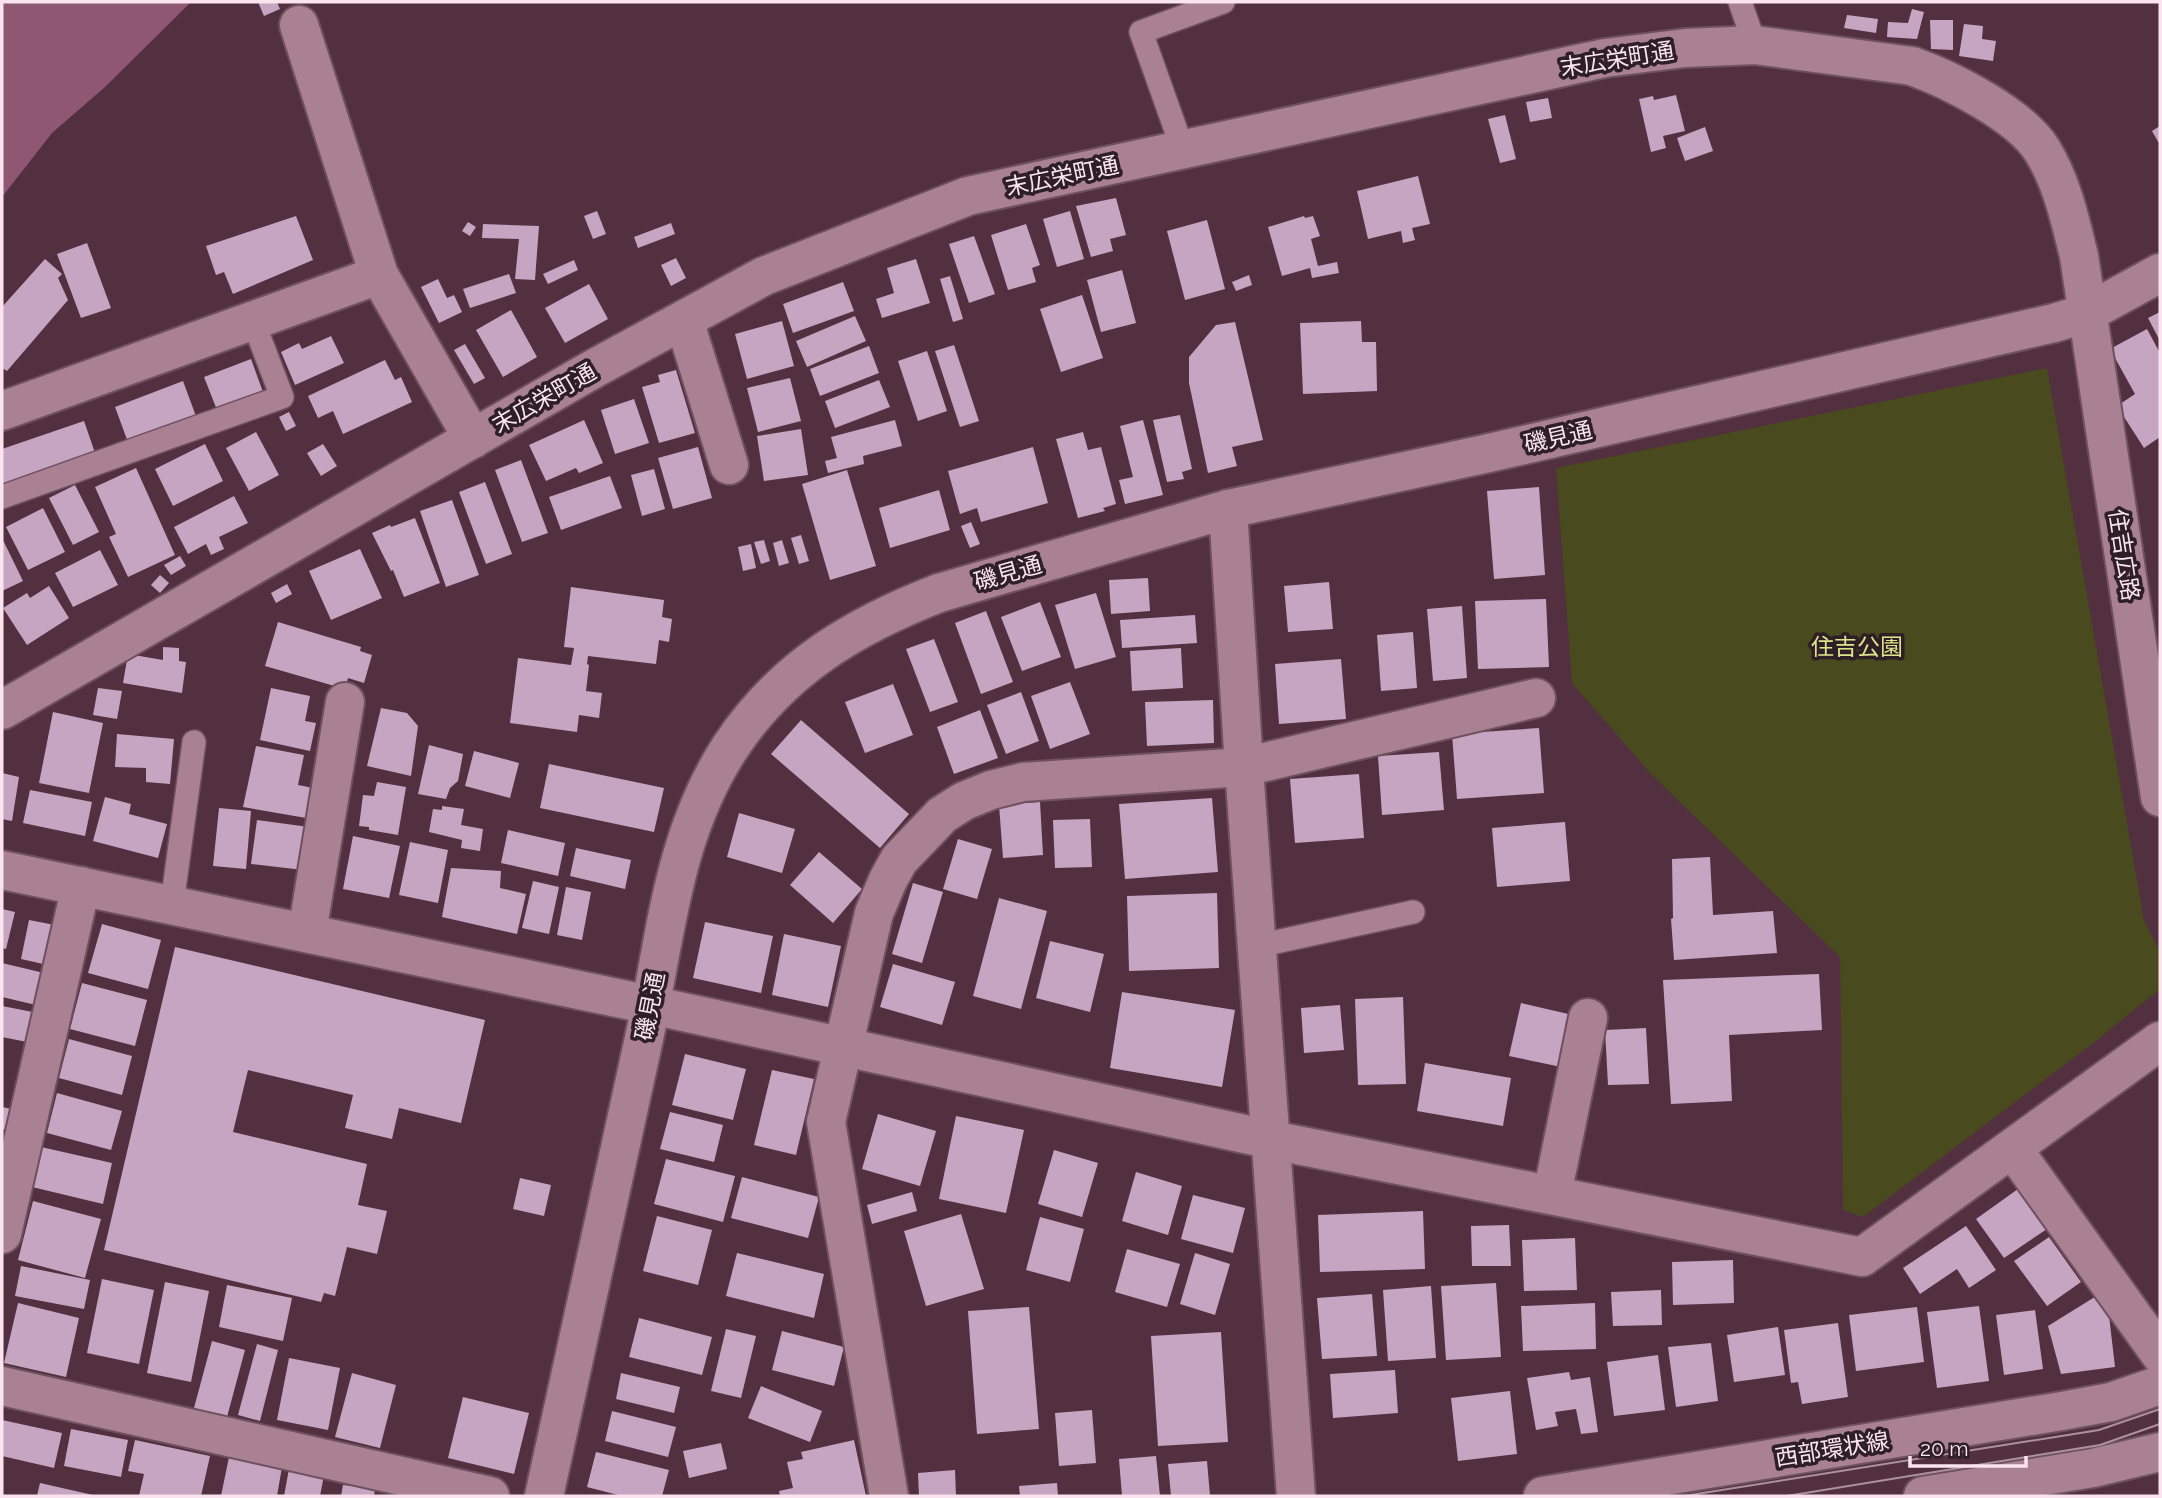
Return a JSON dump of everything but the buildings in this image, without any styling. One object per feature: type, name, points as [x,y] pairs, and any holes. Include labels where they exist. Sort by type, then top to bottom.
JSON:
[{"type":"street","points":[[296,13],[379,275],[473,439]]},
{"type":"street","name":"末広栄町通","points":[[2,710],[473,439],[764,276],[968,196],[1605,58],[1685,48],[1755,45],[1912,66],[1946,80],[2023,127],[2041,148],[2063,197],[2079,256],[2087,313]]},
{"type":"street","name":"磯見通","points":[[544,1496],[651,1005],[676,874],[690,828],[705,793],[755,713],[805,665],[865,625],[939,593],[1228,509],[1533,443],[2054,323],[2087,313],[2160,273]]},
{"type":"street","points":[[2,411],[379,275]]},
{"type":"street","name":"住吉広路","points":[[2087,313],[2160,797]]},
{"type":"street","points":[[684,320],[729,465]]},
{"type":"street","points":[[1228,509],[1296,1496]]},
{"type":"street","points":[[889,1496],[826,1122],[874,914],[899,860],[942,815],[991,790],[1023,782],[1244,767],[1536,698]]},
{"type":"street","points":[[307,933],[345,702]]},
{"type":"street","points":[[2,870],[651,1005],[1272,1140],[1862,1257],[2160,1041]]},
{"type":"street","points":[[2,1234],[81,886]]},
{"type":"street","points":[[1552,1195],[1588,1018]]},
{"type":"street","points":[[2013,1149],[2160,1354]]},
{"type":"street","name":"西部環状線","points":[[1543,1496],[2062,1411],[2111,1402],[2160,1385]]},
{"type":"street","points":[[2,1386],[490,1496]]},
{"type":"street","points":[[1923,1496],[2093,1468],[2160,1452]]},
{"type":"lane","points":[[1183,150],[1141,32],[1223,2]]},
{"type":"lane","points":[[1740,2],[1755,45]]},
{"type":"lane","points":[[2,497],[282,397],[253,321]]},
{"type":"lane","points":[[172,904],[194,743]]},
{"type":"lane","points":[[1257,946],[1413,912]]},
{"type":"green space","name":"住吉公園","points":[[2047,368],[2144,920],[2160,952],[2160,989],[2092,1044],[1863,1217],[1843,1210],[1840,957],[1651,774],[1572,683],[1556,468]]},
{"type":"shaded area","points":[[2,2],[189,4],[105,87],[52,133],[2,197]]},
{"type":"tram line","points":[[1684,1496],[2099,1430],[2160,1409]]},
{"type":"tram line","points":[[1787,1496],[2100,1445],[2160,1424]]}]
